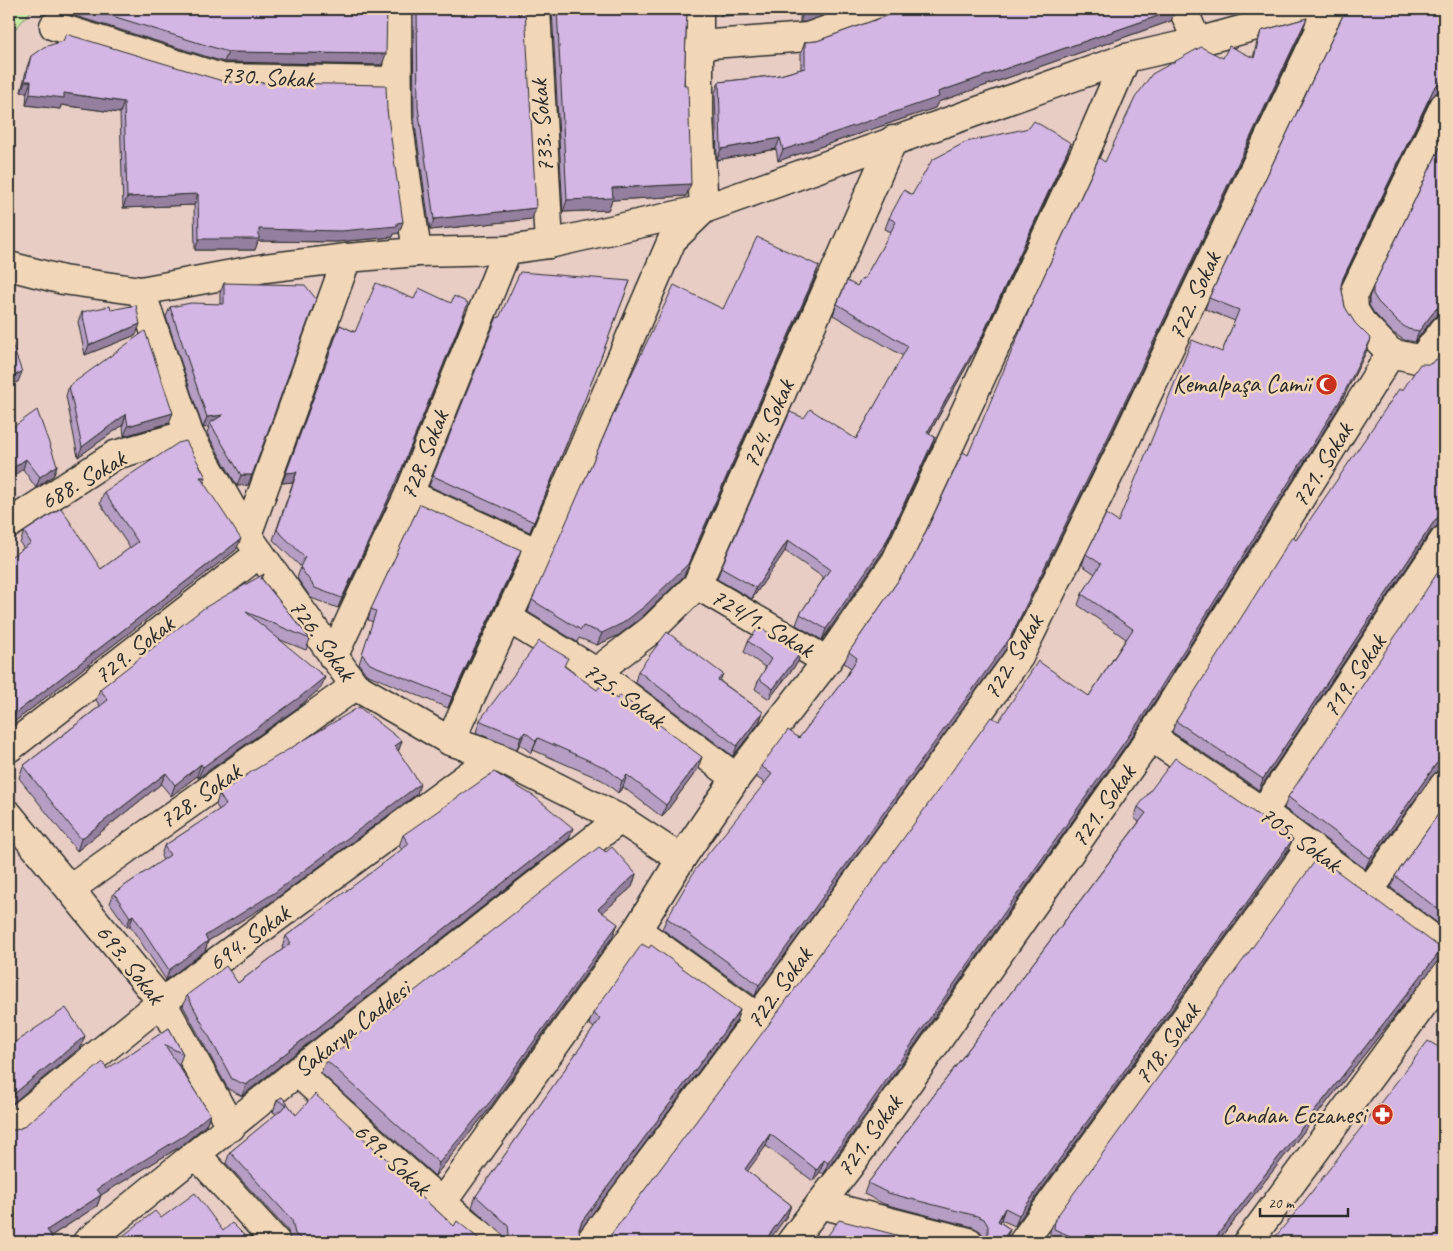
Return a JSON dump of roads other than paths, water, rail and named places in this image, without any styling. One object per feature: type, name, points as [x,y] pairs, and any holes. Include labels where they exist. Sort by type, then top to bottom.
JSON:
[{"type":"street","points":[[397,9],[398,119],[416,252]]},
{"type":"street","name":"733. Sokak","points":[[536,9],[549,244]]},
{"type":"street","points":[[450,741],[538,553],[672,240],[704,209],[698,45],[699,9]]},
{"type":"street","points":[[698,45],[808,37],[884,9]]},
{"type":"street","points":[[1183,9],[1197,42]]},
{"type":"street","points":[[9,266],[64,280],[141,291],[265,268],[347,258],[416,252],[507,250],[549,244],[704,209],[1126,58],[1197,42],[1318,9]]},
{"type":"street","name":"722. Sokak","points":[[590,1242],[758,1018],[1019,657],[1122,450],[1330,9]]},
{"type":"street","name":"730. Sokak","points":[[54,26],[222,78],[397,81]]},
{"type":"street","points":[[441,1204],[637,930],[681,859],[736,778],[827,661],[896,562],[1085,153],[1126,58]]},
{"type":"street","points":[[1444,106],[1353,295],[1354,310],[1362,323],[1391,353],[1421,360],[1444,330]]},
{"type":"street","name":"724. Sokak","points":[[596,672],[651,630],[697,585],[893,140]]},
{"type":"street","name":"728. Sokak","points":[[333,657],[409,494],[507,250]]},
{"type":"street","points":[[254,544],[347,258]]},
{"type":"street","name":"726. Sokak","points":[[141,291],[189,434],[254,544],[355,686],[450,741],[495,756],[620,819],[681,859]]},
{"type":"street","name":"721. Sokak","points":[[791,1242],[820,1204],[1151,737],[1391,353]]},
{"type":"street","name":"688. Sokak","points":[[9,524],[115,455],[189,434]]},
{"type":"street","points":[[409,494],[538,553]]},
{"type":"street","name":"719. Sokak","points":[[1263,812],[1444,540]]},
{"type":"street","name":"729. Sokak","points":[[9,748],[254,544]]},
{"type":"street","name":"724/1. Sokak","points":[[697,585],[827,661]]},
{"type":"street","name":"725. Sokak","points":[[508,618],[596,672],[736,778]]},
{"type":"street","name":"728. Sokak","points":[[70,889],[355,686]]},
{"type":"street","name":"705. Sokak","points":[[1151,737],[1311,846],[1444,947]]},
{"type":"street","name":"694. Sokak","points":[[9,1126],[162,1002],[495,756]]},
{"type":"street","points":[[1369,891],[1444,785]]},
{"type":"street","name":"693. Sokak","points":[[9,814],[162,1002],[231,1127]]},
{"type":"street","name":"Sakarya Caddesi","points":[[87,1242],[297,1072],[620,819]]},
{"type":"street","name":"718. Sokak","points":[[1023,1242],[1311,846]]},
{"type":"street","points":[[637,930],[758,1018]]},
{"type":"street","points":[[1248,1242],[1444,976]]},
{"type":"street","name":"699. Sokak","points":[[297,1072],[393,1157],[441,1204],[490,1242]]},
{"type":"street","points":[[196,1154],[276,1242]]},
{"type":"street","points":[[820,1204],[969,1242]]},
{"type":"place","name":"Kemalpaşa Camii","points":[[1327,384]]},
{"type":"place","name":"Candan Eczanesi","points":[[1382,1115]]}]
